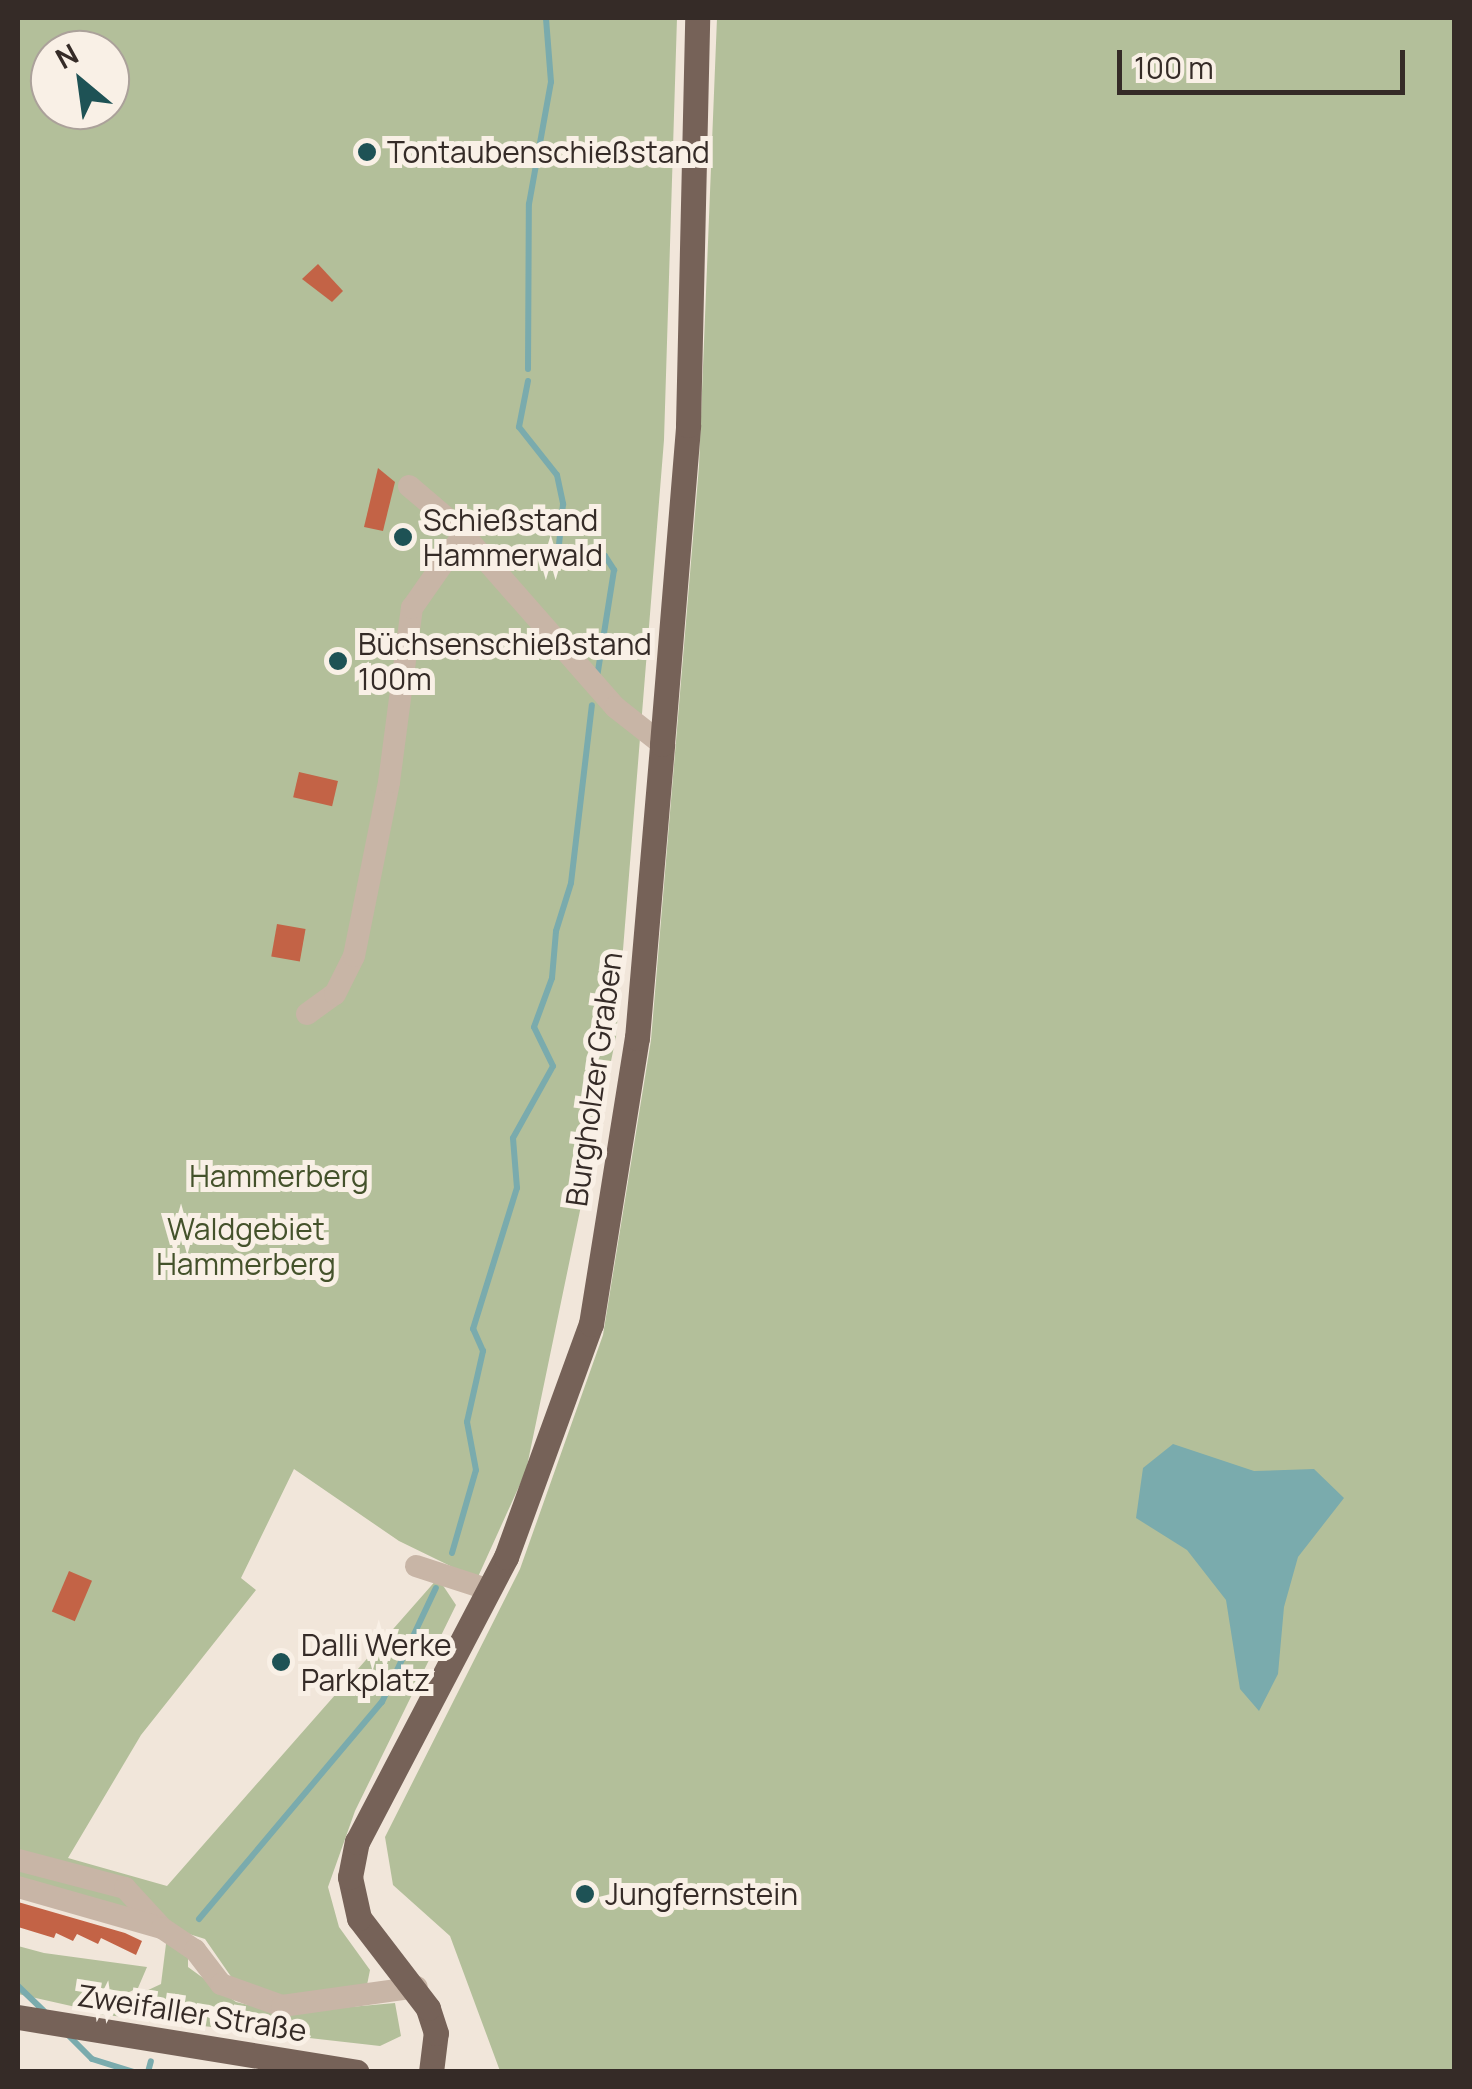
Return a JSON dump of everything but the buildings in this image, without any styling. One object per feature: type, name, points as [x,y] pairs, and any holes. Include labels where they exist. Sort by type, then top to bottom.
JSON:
[{"type":"main road","name":"Burgholzer Graben","points":[[431,2072],[436,2033],[417,1987],[359,1918],[350,1877],[357,1842],[490,1590],[591,1324],[637,1038],[688,425],[697,18]]},
{"type":"main road","name":"Zweifaller Straße","points":[[22,2018],[357,2072]]},
{"type":"street","points":[[409,486],[463,534],[588,680],[662,744]]},
{"type":"street","points":[[306,1014],[335,994],[354,956],[389,782],[412,608],[463,534]]},
{"type":"street","points":[[416,1566],[490,1590]]},
{"type":"street","points":[[18,1860],[125,1888],[162,1928],[195,1950],[222,1984],[282,2006],[417,1987]]},
{"type":"street","points":[[18,1887],[162,1928]]},
{"type":"green space","name":"Waldgebiet Hammerberg","points":[[18,18],[677,18],[664,440],[616,1037],[526,1471],[477,1579],[399,1541],[294,1469],[241,1578],[256,1590],[141,1735],[68,1858],[167,1886],[438,1578],[456,1605],[355,1811],[328,1887],[339,1927],[370,1970],[367,1985],[282,1996],[232,1978],[205,1939],[18,1880]]},
{"type":"green space","points":[[717,18],[1454,18],[1454,2071],[500,2071],[450,1936],[393,1885],[385,1837],[520,1569],[603,1335],[651,1040],[699,466]]},
{"type":"green space","points":[[167,1936],[188,1958],[188,1967],[236,2002],[283,2013],[395,2003],[401,2036],[380,2046],[97,2014],[161,1984]]},
{"type":"green space","points":[[18,1946],[147,1967],[138,1988],[89,2010],[18,1994]]},
{"type":"water","points":[[1173,1444],[1254,1471],[1314,1469],[1344,1498],[1298,1557],[1284,1607],[1278,1674],[1259,1711],[1240,1689],[1226,1600],[1187,1550],[1136,1518],[1143,1468]]},
{"type":"waterway","points":[[528,369],[529,204],[551,82],[546,18]]},
{"type":"waterway","points":[[528,381],[519,427],[557,475],[563,504],[558,555],[605,556],[614,570],[597,677]]},
{"type":"waterway","points":[[452,1553],[476,1470],[467,1422],[483,1351],[473,1329],[517,1188],[513,1138],[553,1066],[534,1027],[552,978],[556,931],[571,883],[592,705]]},
{"type":"waterway","points":[[199,1919],[382,1702],[436,1588]]},
{"type":"waterway","points":[[18,1986],[44,2011]]},
{"type":"waterway","points":[[67,2034],[92,2059],[134,2072]]},
{"type":"waterway","points":[[148,2072],[151,2061]]},
{"type":"place","name":"Tontaubenschießstand","points":[[367,152]]},
{"type":"place","name":"Schießstand Hammerwald","points":[[403,537]]},
{"type":"place","name":"Büchsenschießstand 100m","points":[[338,661]]},
{"type":"place","name":"Dalli Werke Parkplatz","points":[[281,1662]]},
{"type":"place","name":"Jungfernstein","points":[[585,1894]]},
{"type":"park label","name":"Hammerberg","points":[[279,1176]]}]
